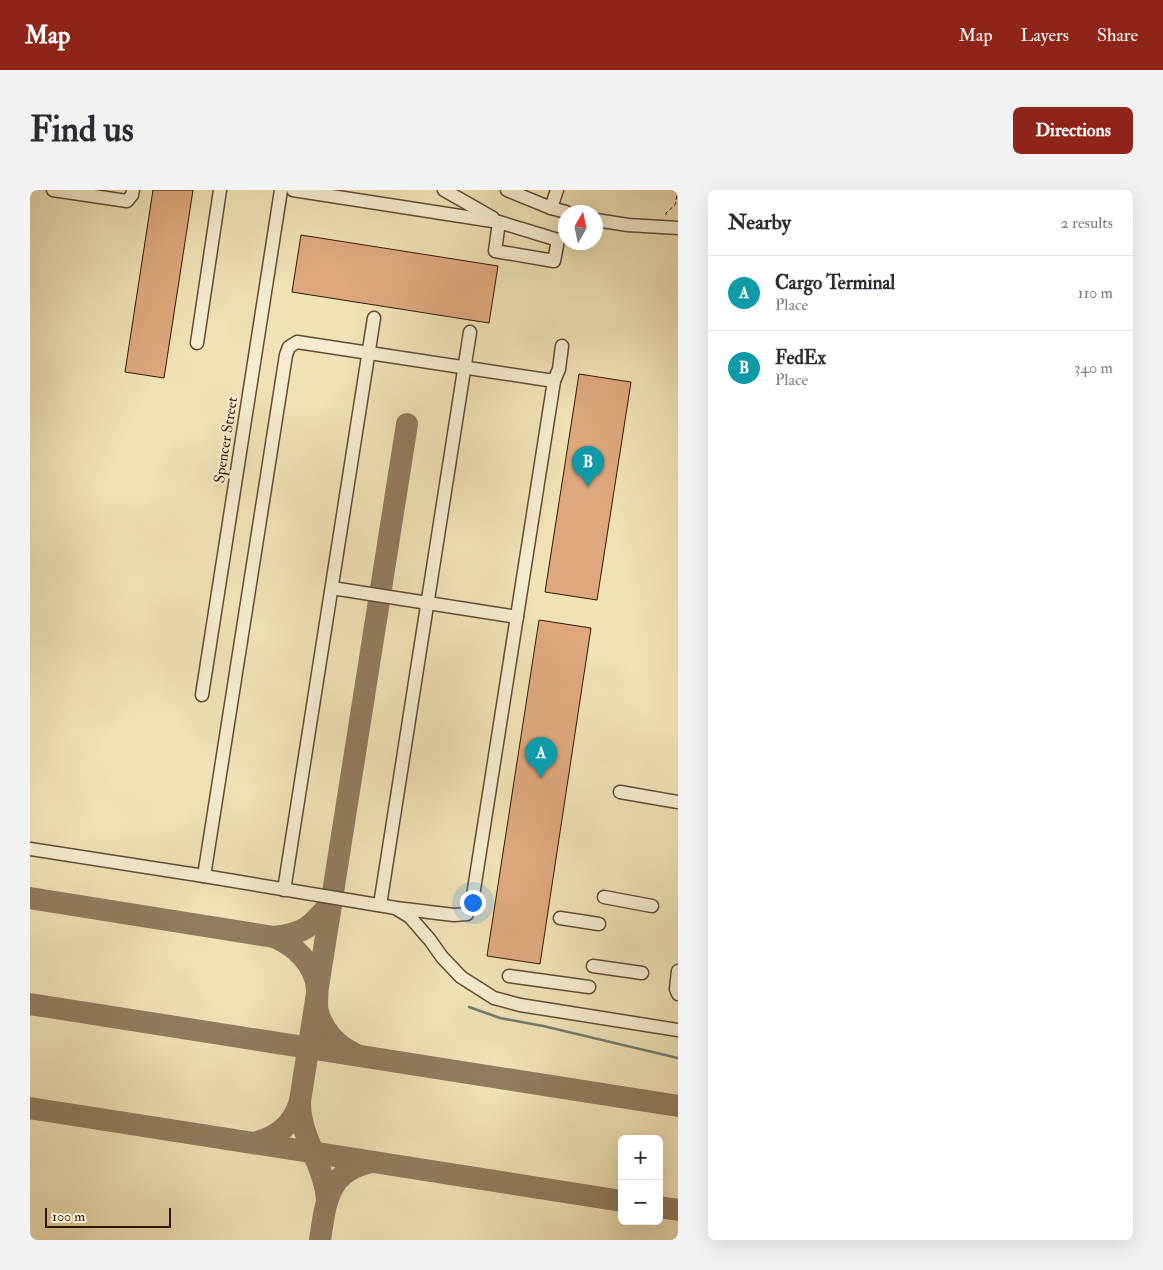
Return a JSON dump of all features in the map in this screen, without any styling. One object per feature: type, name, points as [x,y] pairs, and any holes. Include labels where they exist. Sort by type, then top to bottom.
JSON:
[{"type":"street","points":[[53,190],[127,201],[132,195],[133,190]]},
{"type":"street","points":[[197,343],[220,190]]},
{"type":"street","name":"Spencer Street","points":[[202,695],[281,190]]},
{"type":"street","points":[[444,190],[463,195],[499,222]]},
{"type":"street","points":[[507,190],[558,210]]},
{"type":"street","points":[[552,208],[557,190]]},
{"type":"street","points":[[301,191],[499,222],[558,240],[554,261],[495,251],[499,222]]},
{"type":"street","points":[[603,221],[628,225],[678,228]]},
{"type":"street","points":[[284,890],[374,318]]},
{"type":"street","points":[[380,905],[470,332]]},
{"type":"street","points":[[204,876],[287,351],[297,342],[554,381]]},
{"type":"street","points":[[30,849],[396,908],[462,916],[469,912],[554,381],[559,369],[562,346]]},
{"type":"street","points":[[332,588],[516,617]]},
{"type":"street","points":[[620,792],[678,802]]},
{"type":"street","points":[[604,897],[652,906]]},
{"type":"street","points":[[396,908],[410,917],[430,940],[442,958],[461,977],[494,998],[520,1005],[678,1030]]},
{"type":"street","points":[[560,918],[599,924]]},
{"type":"street","points":[[593,966],[642,973]]},
{"type":"street","points":[[678,970],[676,988],[678,994]]},
{"type":"street","points":[[509,976],[589,987]]},
{"type":"path","points":[[666,215],[675,205],[678,190]]},
{"type":"building","points":[[153,190],[193,190],[164,378],[125,372]]},
{"type":"building","points":[[301,235],[498,266],[489,323],[292,292]]},
{"type":"building","points":[[579,374],[631,382],[597,600],[545,592]]},
{"type":"building","points":[[539,620],[591,628],[540,964],[487,956]]},
{"type":"waterway","points":[[469,1007],[500,1018],[543,1026],[678,1058]]},
{"type":"taxiway","points":[[327,1200],[322,1175],[304,1126],[300,1101],[407,424]]},
{"type":"taxiway","points":[[30,898],[274,937],[289,945],[308,964],[315,980],[317,1009],[323,1025],[336,1041],[353,1053]]},
{"type":"taxiway","points":[[274,937],[294,933],[308,927],[332,902]]},
{"type":"taxiway","points":[[30,1004],[678,1106]]},
{"type":"taxiway","points":[[254,1143],[270,1137],[283,1129],[293,1117],[300,1101]]},
{"type":"taxiway","points":[[30,1108],[618,1200]]},
{"type":"taxiway","points":[[320,1240],[324,1213],[331,1190],[346,1173],[357,1166],[372,1162]]},
{"type":"taxiway","points":[[663,1208],[678,1210]]},
{"type":"place","name":"FedEx","points":[[588,487]]},
{"type":"place","name":"Cargo Terminal","points":[[541,778]]}]
